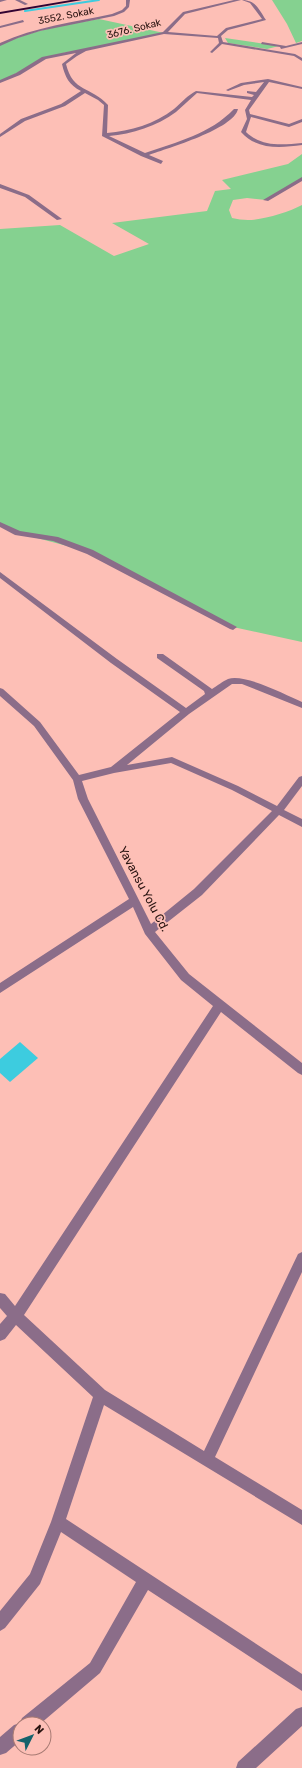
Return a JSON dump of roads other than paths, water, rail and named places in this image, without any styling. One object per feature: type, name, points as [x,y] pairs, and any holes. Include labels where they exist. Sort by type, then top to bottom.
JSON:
[{"type":"highway","points":[[0,9],[54,0]]},
{"type":"highway","points":[[0,13],[80,0]]},
{"type":"street","points":[[0,1],[5,0]]},
{"type":"street","points":[[18,0],[26,4]]},
{"type":"street","name":"3552. Sokak","points":[[0,45],[17,37],[54,26],[113,15],[123,11],[128,6],[128,0]]},
{"type":"street","name":"3676. Sokak","points":[[84,91],[69,82],[65,74],[64,64],[78,53],[85,50],[164,33],[169,30],[177,17],[184,13],[239,0]]},
{"type":"street","points":[[218,37],[227,29],[264,20],[252,2],[244,0]]},
{"type":"street","points":[[0,28],[23,21]]},
{"type":"street","points":[[0,40],[36,27],[54,26]]},
{"type":"street","points":[[164,33],[226,37]]},
{"type":"street","points":[[218,37],[221,43]]},
{"type":"street","points":[[257,42],[288,47]]},
{"type":"street","points":[[221,43],[295,55],[302,60]]},
{"type":"street","points":[[212,52],[221,43]]},
{"type":"street","points":[[271,51],[302,43]]},
{"type":"street","points":[[0,82],[18,74],[44,58],[73,51],[85,50]]},
{"type":"street","points":[[73,51],[78,53]]},
{"type":"street","points":[[257,94],[226,89],[243,84],[268,80],[302,88]]},
{"type":"street","points":[[268,80],[247,110],[249,119],[244,132],[254,140],[277,146],[302,144]]},
{"type":"street","points":[[104,135],[117,134],[162,118],[176,110],[196,92],[209,88]]},
{"type":"street","points":[[0,136],[23,120],[63,105],[84,91],[106,105],[104,135]]},
{"type":"street","points":[[196,92],[254,99]]},
{"type":"street","points":[[143,155],[212,129],[229,119],[236,110]]},
{"type":"street","points":[[248,115],[289,126],[302,120]]},
{"type":"street","points":[[104,135],[143,155],[161,162]]},
{"type":"street","points":[[266,200],[302,179]]},
{"type":"street","points":[[0,186],[27,196],[59,219]]},
{"type":"street","points":[[0,524],[18,533],[55,539],[90,552],[233,627]]},
{"type":"street","points":[[0,574],[114,661],[186,712]]},
{"type":"street","points":[[160,656],[208,689],[210,695]]},
{"type":"street","points":[[114,770],[186,712],[230,681],[237,680],[302,706]]},
{"type":"street","name":"Yavansu Yolu Cd.","points":[[1,692],[37,724],[77,779],[83,799],[135,900],[149,931],[185,977],[302,1070]]},
{"type":"street","points":[[77,779],[114,770],[172,760],[279,810],[302,823]]},
{"type":"street","points":[[149,931],[198,892],[279,810],[302,779]]},
{"type":"street","points":[[0,989],[135,900]]},
{"type":"street","points":[[0,1334],[16,1316],[220,1004]]},
{"type":"street","points":[[207,1460],[302,1258]]},
{"type":"street","points":[[0,1299],[100,1395],[302,1518]]},
{"type":"street","points":[[0,1623],[35,1579],[58,1522],[100,1395]]},
{"type":"street","points":[[58,1522],[302,1683]]},
{"type":"street","points":[[38,1716],[95,1668],[146,1580]]},
{"type":"street","points":[[244,1768],[302,1715]]},
{"type":"street","points":[[0,1747],[12,1737]]},
{"type":"water","points":[[20,1042],[38,1058],[10,1082],[0,1073],[0,1059]]},
{"type":"waterway","points":[[25,11],[99,0]]}]
